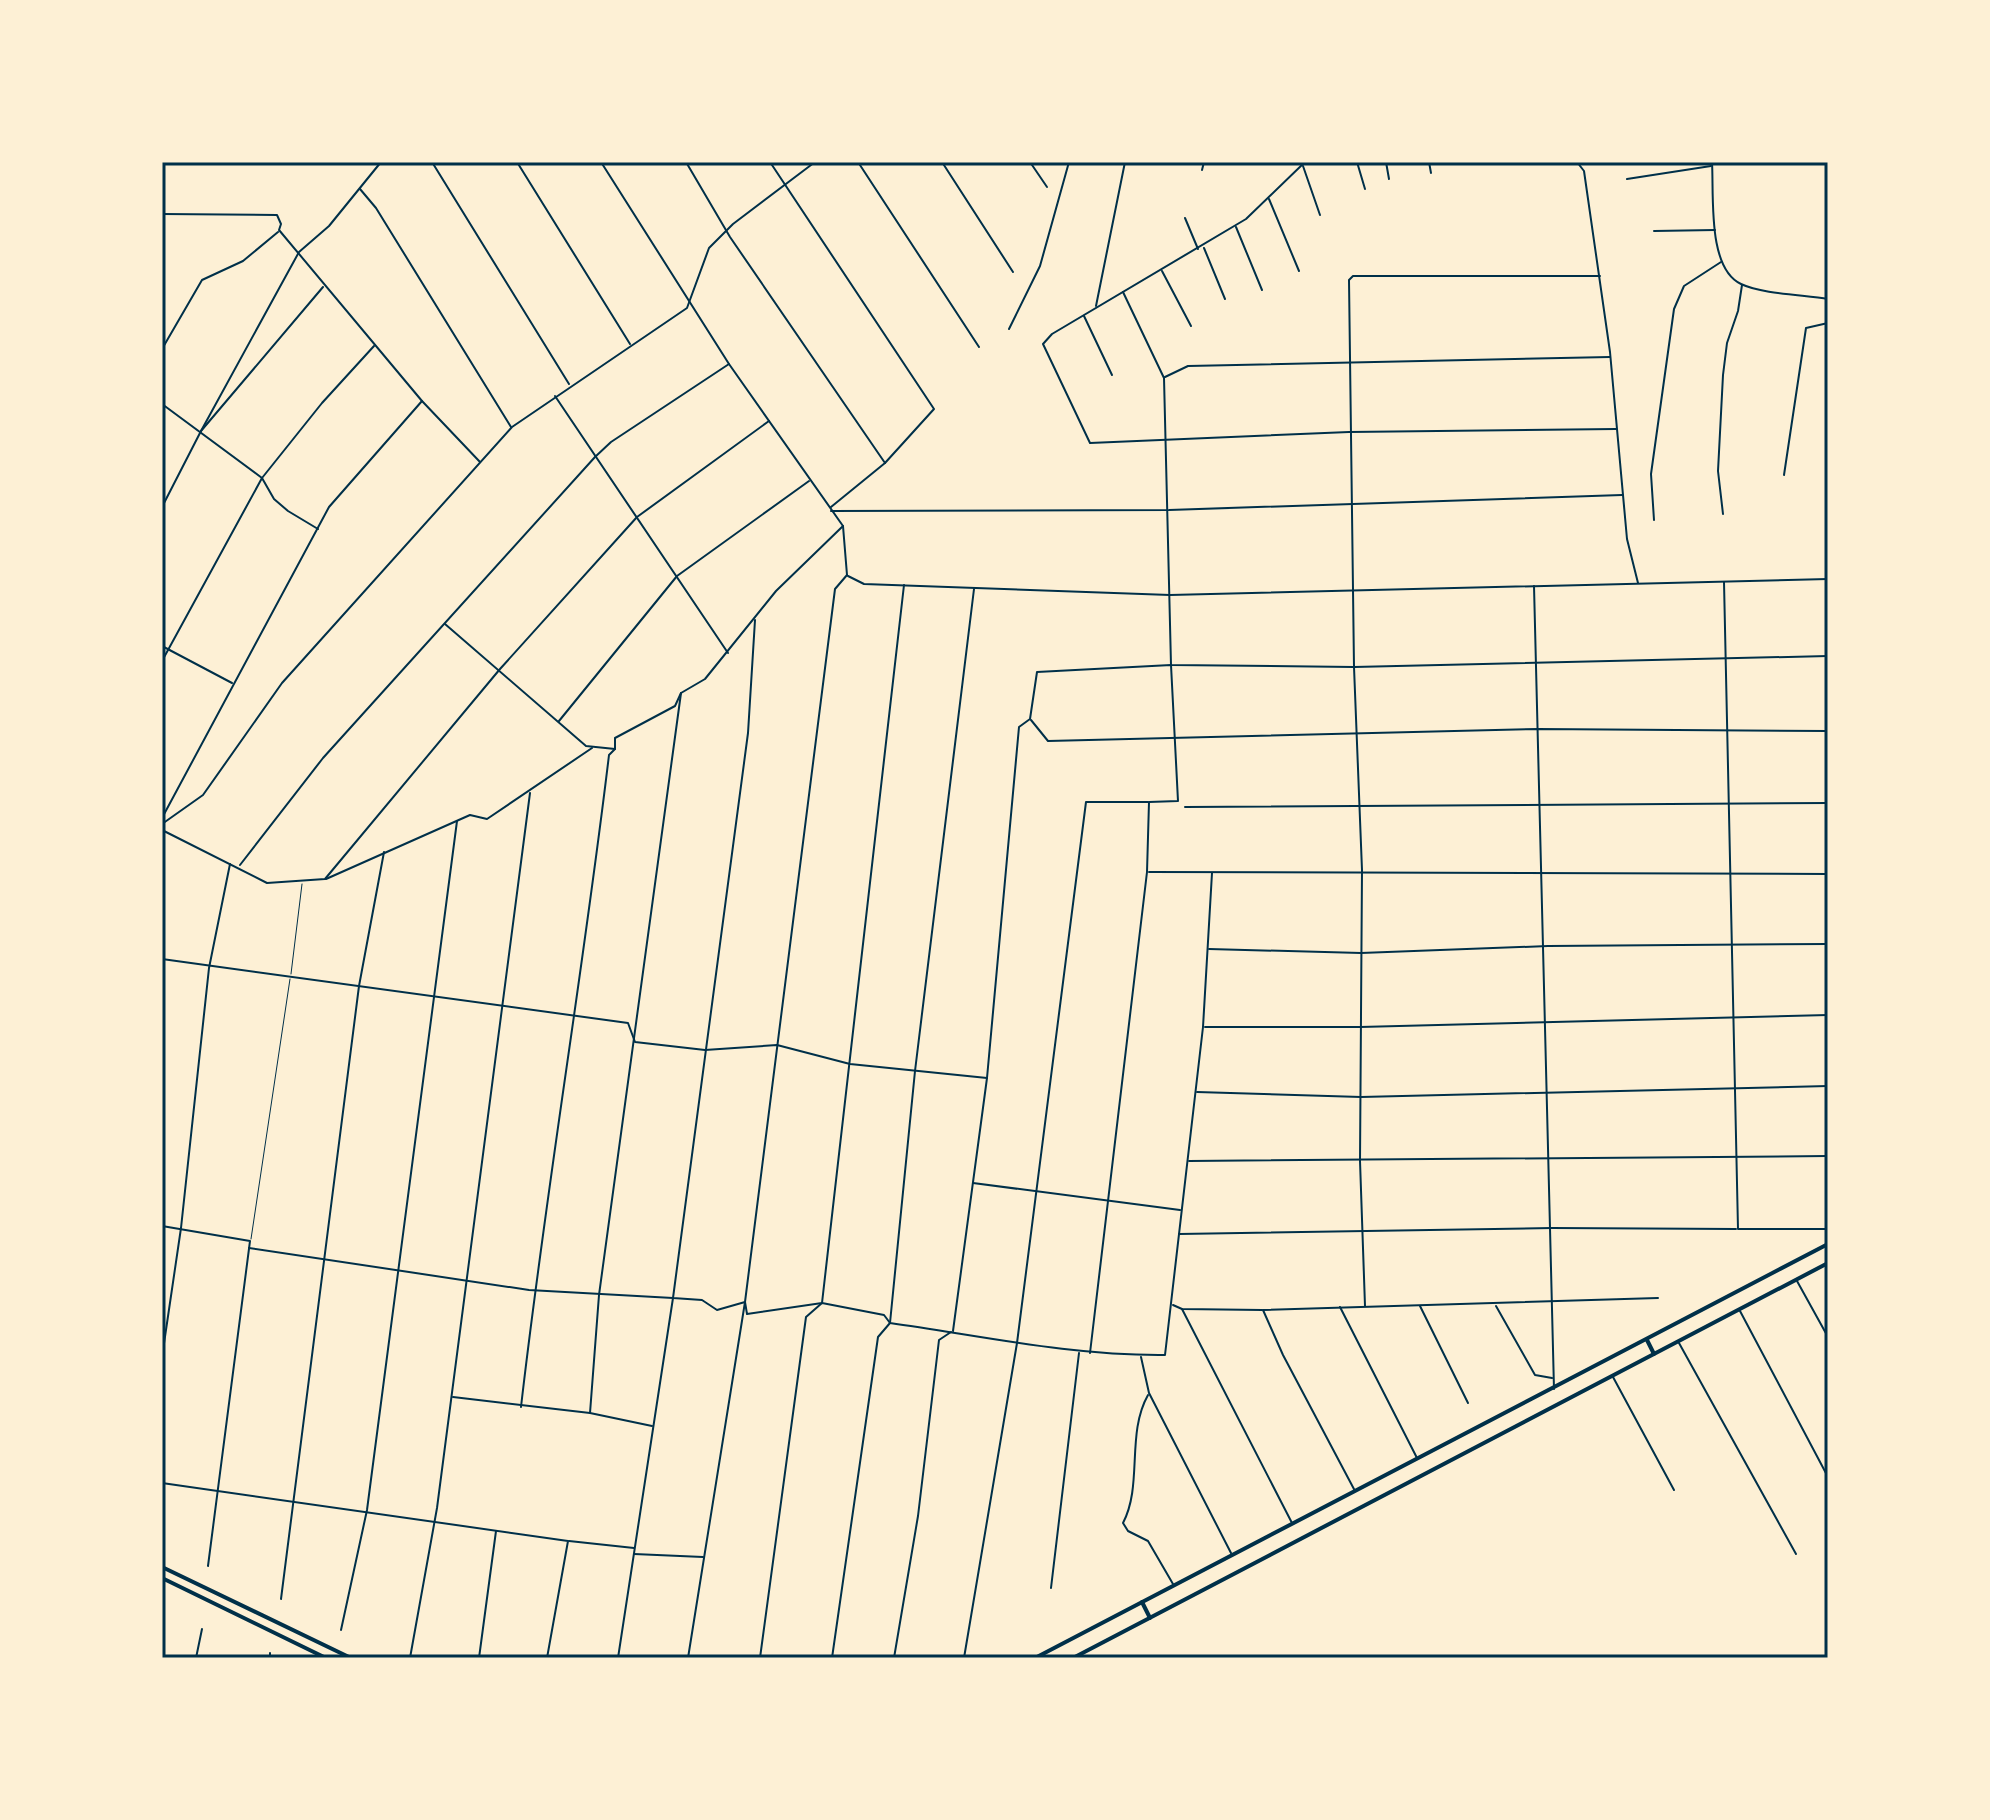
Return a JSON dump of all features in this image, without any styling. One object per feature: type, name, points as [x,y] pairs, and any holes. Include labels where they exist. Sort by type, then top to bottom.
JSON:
[{"type":"main road","points":[[1035,1658],[1828,1244]]},
{"type":"main road","points":[[1073,1658],[1828,1263]]},
{"type":"main road","points":[[1647,1340],[1654,1354]]},
{"type":"main road","points":[[162,1567],[351,1658]]},
{"type":"main road","points":[[162,1578],[326,1658]]},
{"type":"main road","points":[[1142,1602],[1150,1618]]},
{"type":"street","points":[[162,507],[299,252],[329,226],[381,162]]},
{"type":"street","points":[[432,162],[570,385]]},
{"type":"street","points":[[517,162],[631,346]]},
{"type":"street","points":[[601,162],[729,364],[843,526],[847,575],[835,589],[745,1302],[688,1658]]},
{"type":"street","points":[[686,162],[726,230],[885,463]]},
{"type":"street","points":[[770,162],[934,409],[885,463],[830,510]]},
{"type":"street","points":[[162,824],[203,795],[282,683],[512,427],[677,315],[690,301],[709,248],[726,230],[815,162]]},
{"type":"street","points":[[858,162],[979,347]]},
{"type":"street","points":[[942,162],[1013,272]]},
{"type":"street","points":[[1030,162],[1047,187]]},
{"type":"street","points":[[1009,329],[1040,266],[1069,162]]},
{"type":"street","points":[[1096,307],[1125,162]]},
{"type":"street","points":[[1202,170],[1204,162]]},
{"type":"street","points":[[1357,162],[1365,189]]},
{"type":"street","points":[[1386,162],[1389,179]]},
{"type":"street","points":[[1429,162],[1431,173]]},
{"type":"street","points":[[1577,162],[1584,171],[1600,276],[1627,539],[1638,585]]},
{"type":"street","points":[[1320,215],[1304,163],[1236,226],[1052,334],[1043,344],[1090,443],[1349,432],[1616,429]]},
{"type":"street","points":[[1627,179],[1712,164],[1716,230],[1726,274],[1742,285],[1828,299]]},
{"type":"street","points":[[359,188],[384,221],[512,427]]},
{"type":"street","points":[[1269,197],[1299,271]]},
{"type":"street","points":[[162,214],[266,213],[277,215],[281,224],[279,230],[243,261],[202,280],[162,349]]},
{"type":"street","points":[[1185,218],[1198,249]]},
{"type":"street","points":[[1236,226],[1262,290]]},
{"type":"street","points":[[279,230],[422,401],[481,463]]},
{"type":"street","points":[[1654,231],[1716,230]]},
{"type":"street","points":[[1203,247],[1225,299]]},
{"type":"street","points":[[1654,520],[1651,474],[1674,309],[1684,286],[1721,262]]},
{"type":"street","points":[[1161,270],[1191,326]]},
{"type":"street","points":[[1365,1306],[1360,1161],[1362,870],[1355,736],[1348,283],[1353,276],[1600,276]]},
{"type":"street","points":[[1723,514],[1718,471],[1723,375],[1727,343],[1738,311],[1742,285]]},
{"type":"street","points":[[201,431],[324,286]]},
{"type":"street","points":[[964,1658],[1017,1343],[1086,802],[1178,801],[1178,740],[1171,665],[1164,378],[1123,292]]},
{"type":"street","points":[[1084,315],[1112,375]]},
{"type":"street","points":[[1784,475],[1806,328],[1828,323]]},
{"type":"street","points":[[162,661],[262,478],[322,403],[375,346]]},
{"type":"street","points":[[1164,378],[1188,366],[1350,360],[1610,357]]},
{"type":"street","points":[[239,866],[323,758],[595,457],[611,442],[729,364]]},
{"type":"street","points":[[554,396],[729,654]]},
{"type":"street","points":[[162,818],[329,507],[422,401]]},
{"type":"street","points":[[162,404],[262,478],[274,499],[318,529]]},
{"type":"street","points":[[325,879],[500,669],[637,517],[769,421]]},
{"type":"street","points":[[557,722],[677,576],[810,480]]},
{"type":"street","points":[[830,510],[1169,510],[1622,495]]},
{"type":"street","points":[[521,1407],[571,1016],[593,888],[609,755],[615,749],[615,738],[675,706],[681,693],[705,679],[729,654],[776,591],[843,526]]},
{"type":"street","points":[[847,575],[864,584],[1170,595],[1828,579]]},
{"type":"street","points":[[1724,581],[1734,947],[1734,1155],[1738,1229]]},
{"type":"street","points":[[760,1658],[806,1317],[822,1303],[904,585]]},
{"type":"street","points":[[1534,585],[1554,1389]]},
{"type":"street","points":[[832,1658],[878,1337],[890,1323],[915,1071],[974,589]]},
{"type":"street","points":[[618,1658],[673,1298],[748,733],[755,620]]},
{"type":"street","points":[[444,624],[586,746],[615,749]]},
{"type":"street","points":[[162,646],[233,684]]},
{"type":"street","points":[[894,1658],[918,1516],[939,1340],[953,1331],[987,1078],[1019,727],[1030,719],[1037,672],[1171,665],[1354,667],[1828,656]]},
{"type":"street","points":[[590,1413],[599,1295],[681,693]]},
{"type":"street","points":[[1030,719],[1048,741],[1355,736],[1538,729],[1828,731]]},
{"type":"street","points":[[162,830],[239,866],[267,883],[325,879],[470,815],[487,819],[530,793],[593,747]]},
{"type":"street","points":[[410,1658],[434,1520],[530,793]]},
{"type":"street","points":[[1090,1353],[1147,872],[1149,802]]},
{"type":"street","points":[[1185,807],[1828,803]]},
{"type":"street","points":[[341,1630],[367,1510],[457,821]]},
{"type":"street","points":[[281,1599],[359,986],[384,852]]},
{"type":"street","points":[[162,1357],[181,1228],[209,965],[231,863]]},
{"type":"street","points":[[1147,872],[1362,870],[1543,875],[1828,874]]},
{"type":"street","points":[[745,1302],[747,1314],[822,1303],[884,1315],[890,1323],[1017,1343],[1090,1353],[1165,1355],[1203,1027],[1212,873]]},
{"type":"street","points":[[1208,949],[1361,953],[1545,947],[1828,944]]},
{"type":"street","points":[[162,959],[628,1023],[635,1042]]},
{"type":"street","points":[[1203,1027],[1360,1027],[1733,1014],[1828,1015]]},
{"type":"street","points":[[635,1042],[705,1050],[777,1045],[850,1064],[987,1078]]},
{"type":"street","points":[[1196,1092],[1361,1097],[1828,1086]]},
{"type":"street","points":[[1188,1161],[1549,1161],[1734,1155],[1828,1156]]},
{"type":"street","points":[[973,1183],[1182,1210]]},
{"type":"street","points":[[162,1226],[250,1241],[208,1566]]},
{"type":"street","points":[[1179,1234],[1552,1228],[1828,1229]]},
{"type":"street","points":[[249,1248],[534,1290],[702,1300],[717,1310],[745,1302]]},
{"type":"street","points":[[1796,1280],[1828,1337]]},
{"type":"street","points":[[1172,1305],[1182,1309],[1263,1310],[1658,1298]]},
{"type":"street","points":[[1494,1304],[1535,1375],[1553,1378]]},
{"type":"street","points":[[1419,1305],[1468,1403]]},
{"type":"street","points":[[1340,1307],[1417,1459]]},
{"type":"street","points":[[1182,1309],[1292,1524]]},
{"type":"street","points":[[1263,1310],[1289,1367],[1355,1491]]},
{"type":"street","points":[[1739,1310],[1828,1477]]},
{"type":"street","points":[[1678,1342],[1796,1554]]},
{"type":"street","points":[[1051,1588],[1079,1352]]},
{"type":"street","points":[[1141,1355],[1149,1393],[1232,1555]]},
{"type":"street","points":[[1613,1376],[1674,1490]]},
{"type":"street","points":[[1149,1393],[1140,1411],[1129,1506],[1123,1523],[1128,1531],[1148,1541],[1174,1585]]},
{"type":"street","points":[[451,1396],[521,1407],[590,1413],[654,1427]]},
{"type":"street","points":[[162,1483],[635,1548]]},
{"type":"street","points":[[479,1658],[497,1529]]},
{"type":"street","points":[[547,1658],[568,1541]]},
{"type":"street","points":[[634,1554],[704,1557]]},
{"type":"street","points":[[196,1658],[202,1629]]},
{"type":"street","points":[[270,1653],[270,1658]]},
{"type":"lane","points":[[250,1241],[303,881]]}]
